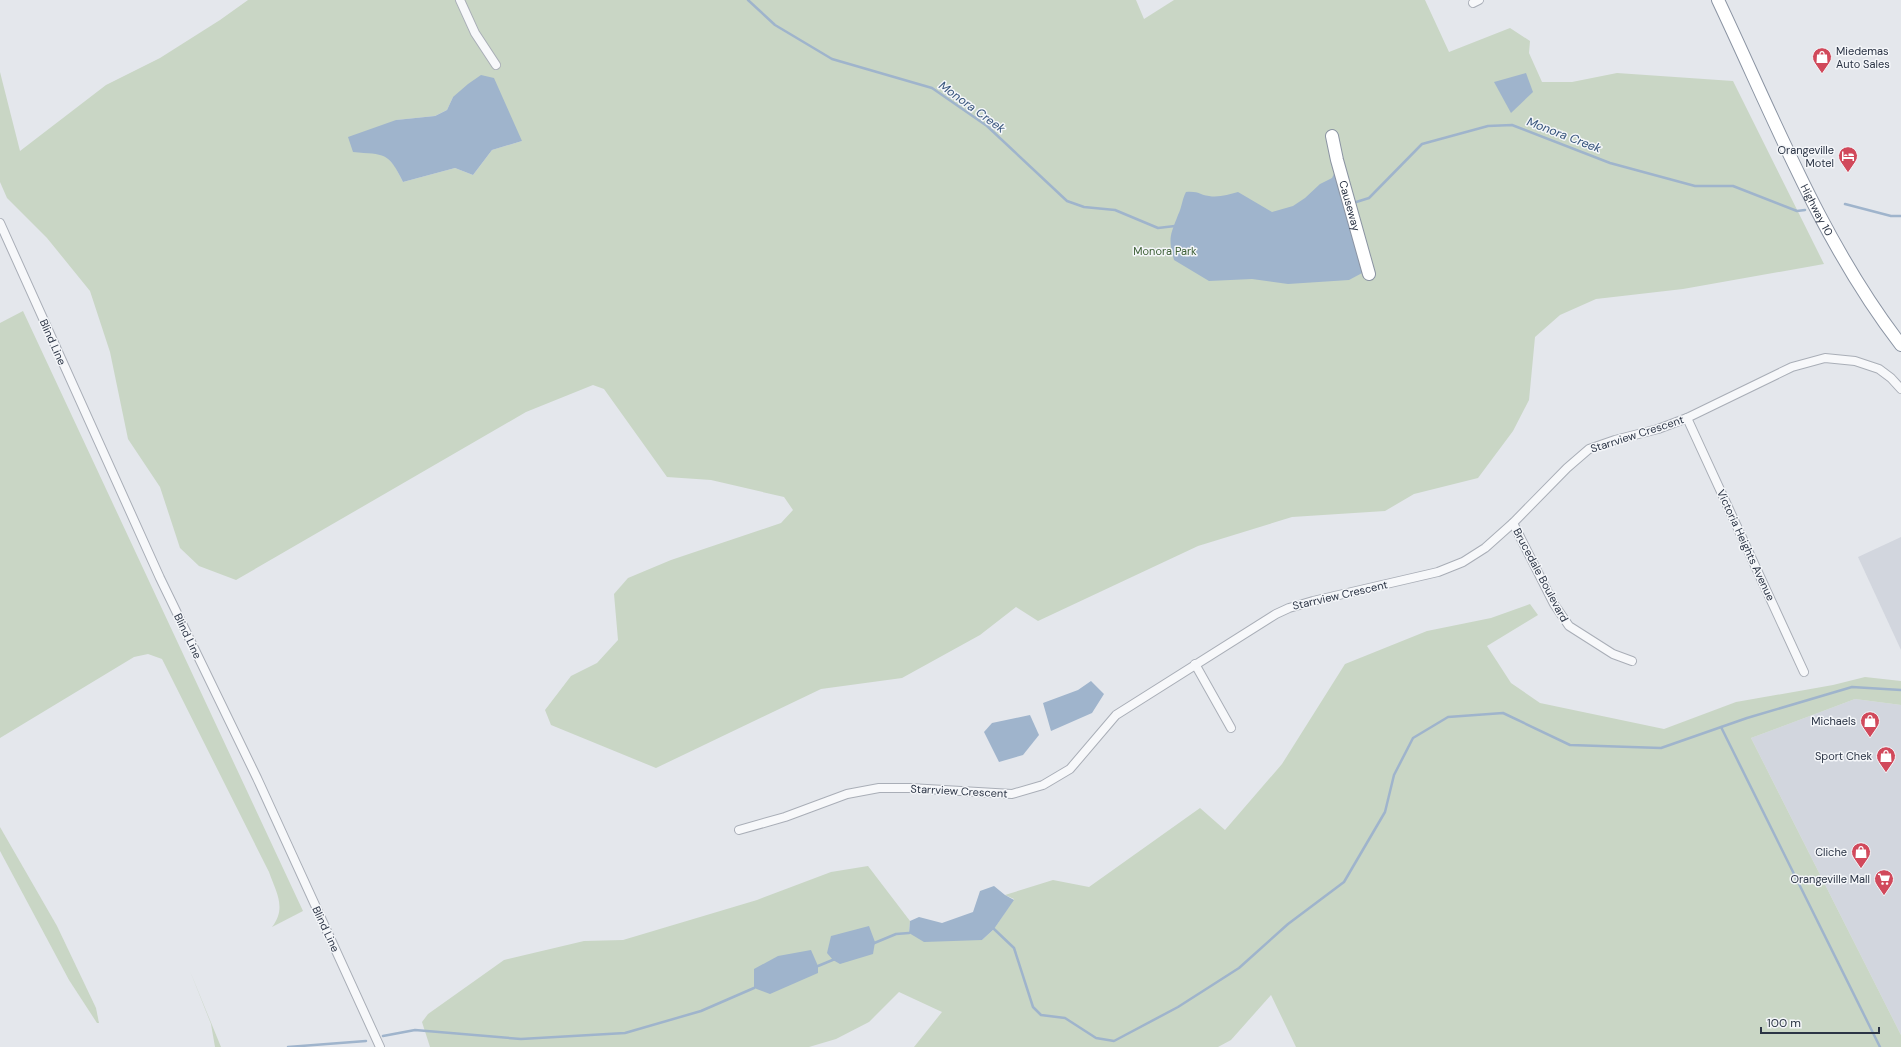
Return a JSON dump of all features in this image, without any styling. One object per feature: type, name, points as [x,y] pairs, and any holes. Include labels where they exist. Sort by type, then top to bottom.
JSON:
[{"type":"highway","name":"Highway 10","points":[[1718,0],[1818,209],[1871,305],[1901,345]]},
{"type":"highway","name":"Causeway","points":[[1332,136],[1336,160],[1369,274]]},
{"type":"street","points":[[460,0],[475,33],[496,65]]},
{"type":"street","name":"Blind Line","points":[[0,223],[160,578],[257,778],[380,1047]]},
{"type":"street","name":"Starrview Crescent","points":[[739,830],[785,817],[847,794],[879,788],[910,788],[1012,794],[1043,785],[1070,769],[1116,715],[1260,623],[1289,608],[1438,572],[1453,567],[1485,548],[1513,523],[1567,468],[1589,449],[1615,440],[1658,429],[1687,418],[1792,366],[1817,359],[1834,358],[1855,361],[1879,370],[1892,378],[1901,389]]},
{"type":"street","name":"Victoria Heights Avenue","points":[[1687,418],[1804,672]]},
{"type":"street","name":"Brucedale Boulevard","points":[[1513,523],[1554,604],[1569,626],[1613,654],[1632,661]]},
{"type":"street","points":[[1195,664],[1231,728]]},
{"type":"shaded area","points":[[1901,537],[1901,650],[1858,557]]},
{"type":"shaded area","points":[[1855,699],[1901,705],[1901,1035],[1751,738]]},
{"type":"green space","name":"Monora Park","points":[[248,0],[1136,0],[1144,19],[1174,0],[1425,0],[1449,52],[1510,28],[1530,41],[1529,53],[1542,82],[1572,82],[1617,73],[1733,81],[1824,264],[1683,289],[1596,299],[1560,315],[1535,337],[1529,400],[1513,431],[1478,478],[1414,494],[1385,511],[1292,517],[1198,546],[1038,621],[1016,607],[980,635],[902,678],[821,689],[656,768],[551,725],[545,710],[571,676],[597,663],[618,640],[614,594],[628,578],[671,560],[781,523],[793,510],[784,497],[711,480],[667,477],[604,389],[593,385],[526,412],[236,580],[199,566],[180,548],[160,487],[128,439],[110,352],[90,291],[47,238],[7,198],[0,182],[0,72],[20,151],[106,85],[160,58],[220,20]],"holes":[[[453,97],[522,141],[492,150],[473,175],[455,168],[403,182],[395,166],[385,155],[396,120],[435,116],[447,110]]]},
{"type":"green space","points":[[23,311],[303,911],[272,927],[279,913],[279,900],[269,872],[162,659],[148,654],[134,657],[0,738],[0,323]]},
{"type":"green space","points":[[1530,604],[1538,615],[1487,646],[1511,683],[1540,703],[1664,729],[1736,702],[1833,685],[1865,677],[1901,681],[1901,705],[1855,699],[1751,738],[1901,1035],[1901,1047],[1296,1047],[1271,995],[1231,1040],[1218,1047],[914,1047],[942,1012],[899,992],[869,1022],[836,1039],[809,1047],[430,1047],[422,1022],[428,1014],[504,960],[584,941],[623,940],[757,900],[831,872],[868,866],[910,921],[909,933],[982,940],[994,929],[1014,899],[1005,895],[1053,880],[1089,887],[1200,808],[1225,830],[1282,764],[1345,664],[1427,631],[1491,618]]},
{"type":"green space","points":[[0,827],[57,926],[96,1008],[99,1023],[97,1023],[69,980],[0,851]]},
{"type":"green space","points":[[190,971],[221,1047],[215,1047],[211,1024]]},
{"type":"water","points":[[1526,73],[1533,92],[1511,113],[1494,82]]},
{"type":"water","points":[[481,75],[494,78],[522,141],[492,150],[473,175],[455,168],[403,182],[393,165],[384,156],[353,152],[348,137],[396,120],[435,116],[447,110],[453,97]]},
{"type":"water","points":[[1336,170],[1364,272],[1349,280],[1288,284],[1252,279],[1209,281],[1174,260],[1171,247],[1171,237],[1186,192],[1194,192],[1206,196],[1224,196],[1238,192],[1272,212],[1293,206],[1305,198],[1320,184],[1332,178]]},
{"type":"water","points":[[1091,681],[1104,694],[1092,713],[1051,731],[1043,703],[1078,690]]},
{"type":"water","points":[[1030,715],[1039,735],[1023,755],[999,762],[984,732],[992,723]]},
{"type":"water","points":[[994,886],[1014,900],[994,929],[982,940],[924,942],[909,933],[910,921],[919,917],[942,923],[973,912],[980,891]]},
{"type":"water","points":[[869,926],[875,942],[873,954],[840,964],[833,960],[827,953],[831,936]]},
{"type":"water","points":[[811,950],[818,966],[818,973],[770,994],[754,988],[754,969],[778,956]]},
{"type":"waterway","name":"Monora Creek","points":[[748,0],[775,25],[832,59],[932,88],[987,126],[1067,201],[1084,207],[1115,210],[1158,228],[1175,226]]},
{"type":"waterway","name":"Monora Creek","points":[[1353,203],[1369,198],[1422,144],[1488,126],[1512,125],[1610,163],[1695,186],[1733,186],[1797,211],[1805,210]]},
{"type":"waterway","name":"Monora Creek","points":[[1845,204],[1891,216],[1901,216]]},
{"type":"waterway","points":[[994,929],[1014,948],[1033,1007],[1041,1015],[1065,1018],[1096,1038],[1114,1041],[1178,1007],[1239,968],[1288,924],[1344,882],[1385,812],[1394,775],[1413,738],[1448,717],[1503,713],[1570,745],[1661,748],[1747,718],[1852,687],[1901,690]]},
{"type":"waterway","points":[[1721,727],[1880,1047]]},
{"type":"waterway","points":[[872,944],[896,934],[909,933]]},
{"type":"waterway","points":[[818,966],[835,959]]},
{"type":"waterway","points":[[383,1036],[415,1030],[521,1039],[625,1033],[701,1011],[754,988]]},
{"type":"waterway","points":[[288,1047],[366,1041]]},
{"type":"place","name":"Miedemas Auto Sales","points":[[1822,74]]},
{"type":"place","name":"Orangeville Motel","points":[[1848,173]]},
{"type":"place","name":"Michaels","points":[[1870,738]]},
{"type":"place","name":"Sport Chek","points":[[1886,773]]},
{"type":"place","name":"Cliche","points":[[1861,869]]},
{"type":"place","name":"Orangeville Mall","points":[[1884,896]]}]
